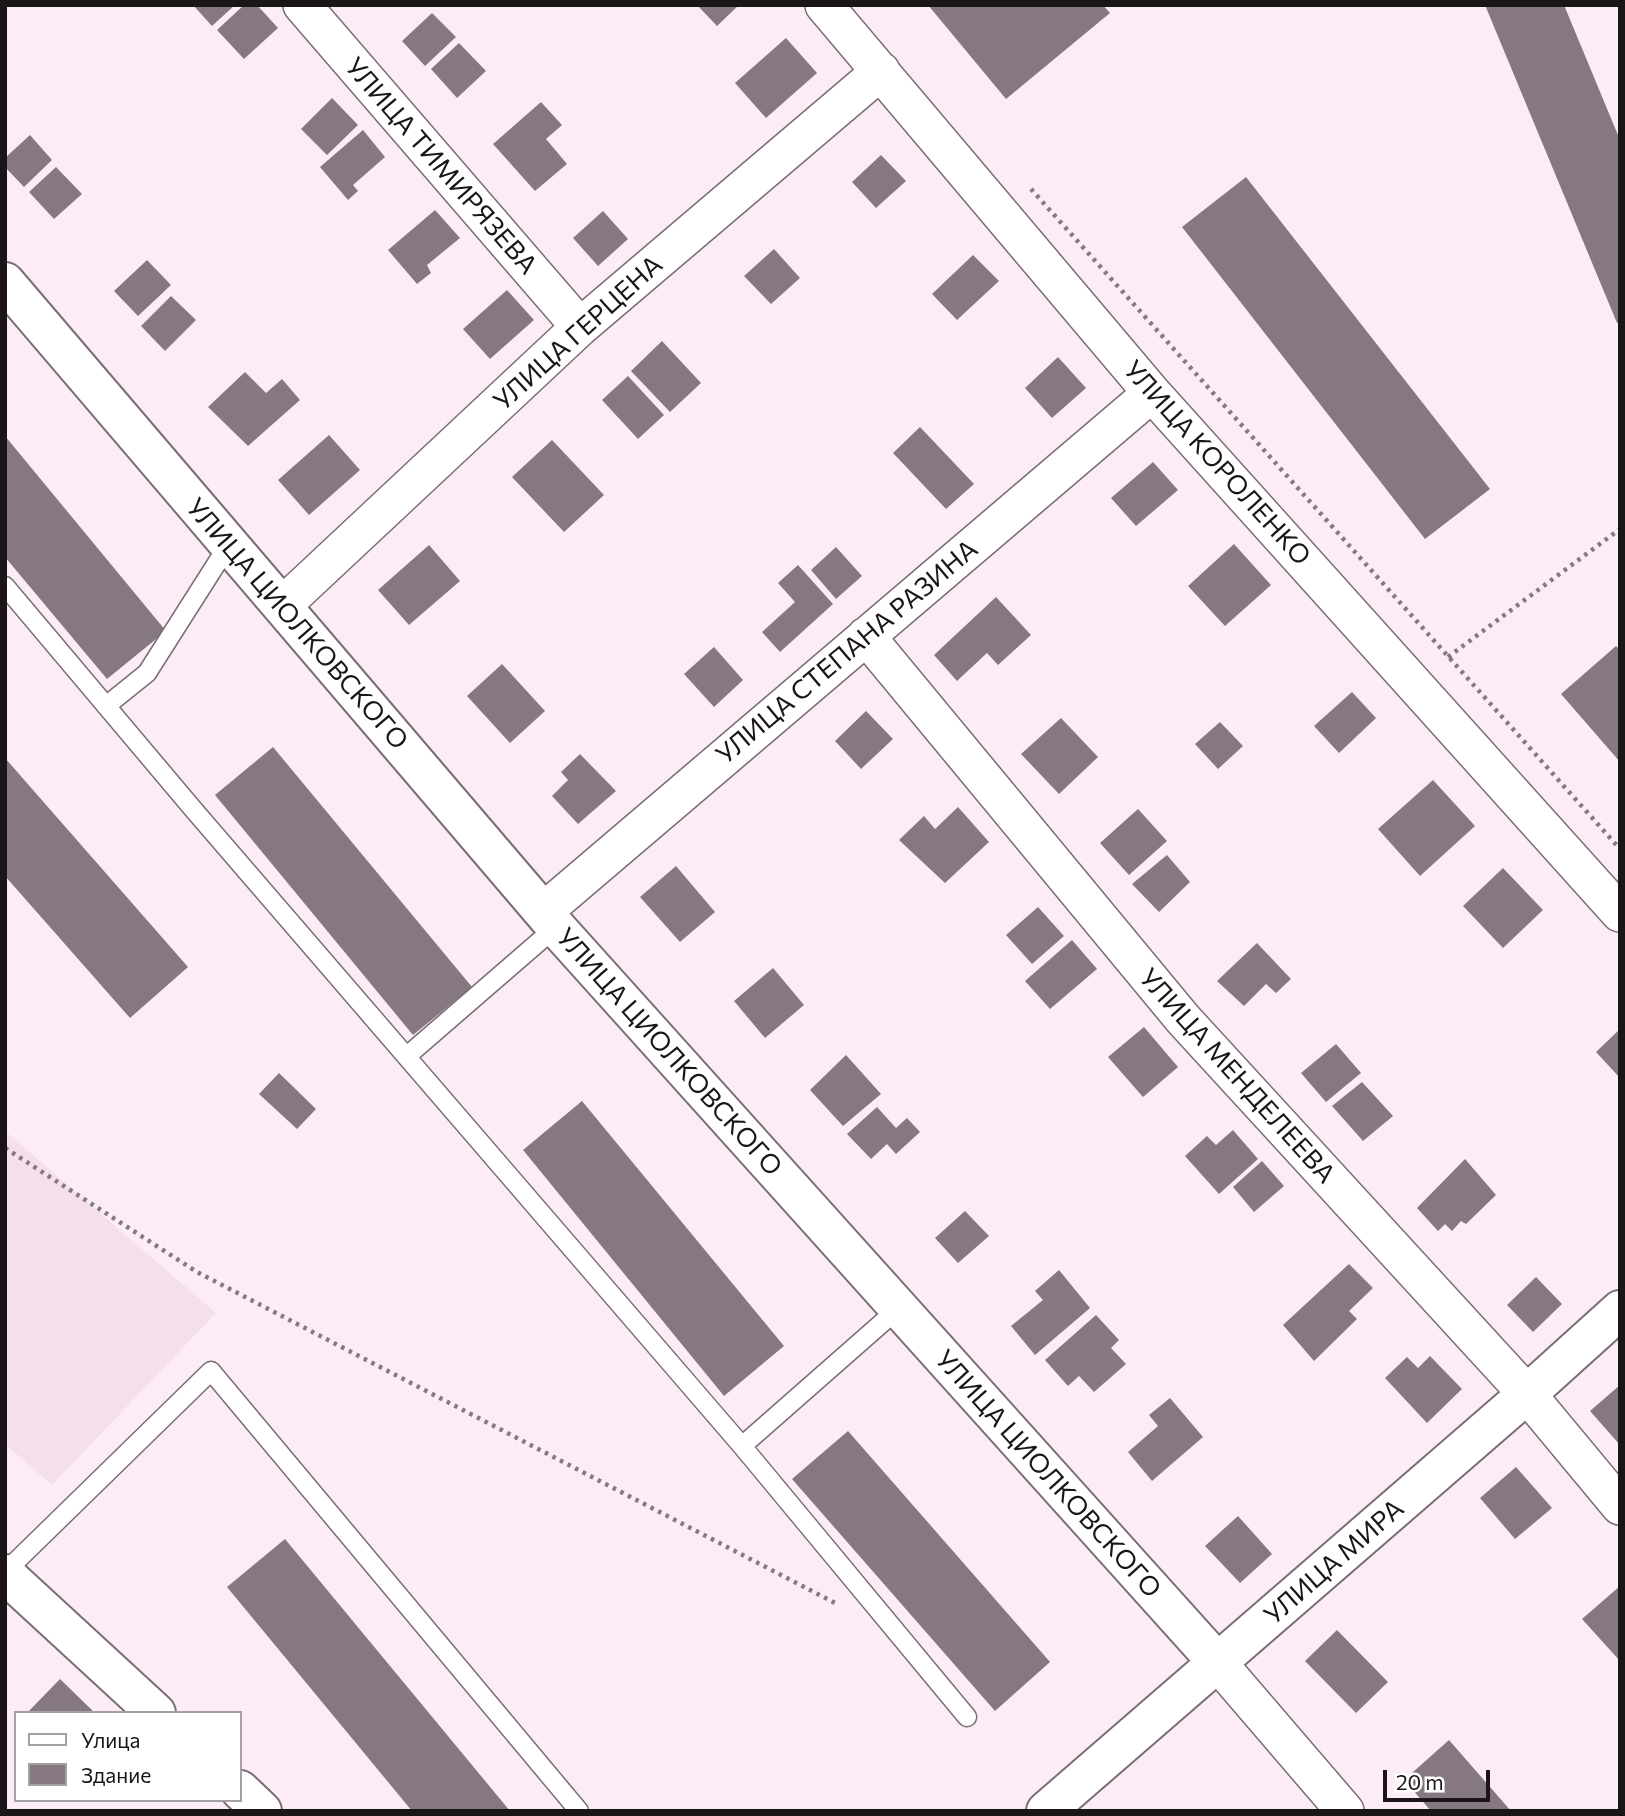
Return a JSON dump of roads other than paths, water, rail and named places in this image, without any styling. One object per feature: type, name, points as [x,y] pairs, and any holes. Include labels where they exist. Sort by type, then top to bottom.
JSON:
[{"type":"street","name":"УЛИЦА ТИМИРЯЗЕВА","points":[[302,5],[580,327]]},
{"type":"street","name":"УЛИЦА КОРОЛЕНКО","points":[[824,5],[1152,393],[1620,913]]},
{"type":"street","name":"УЛИЦА ГЕРЦЕНА","points":[[283,606],[580,327],[881,71]]},
{"type":"street","name":"УЛИЦА ЦИОЛКОВСКОГО","points":[[6,284],[550,919],[1218,1663],[1345,1811]]},
{"type":"street","name":"УЛИЦА СТЕПАНА РАЗИНА","points":[[550,919],[866,636],[1152,393]]},
{"type":"street","name":"УЛИЦА МЕНДЕЛЕЕВА","points":[[866,636],[1183,1019],[1527,1394],[1620,1506]]},
{"type":"street","name":"УЛИЦА МИРА","points":[[1046,1811],[1527,1394],[1620,1310]]},
{"type":"street","points":[[5,1573],[154,1711]]},
{"type":"street","points":[[242,1792],[262,1811]]},
{"type":"lane","points":[[106,706],[147,673],[229,544]]},
{"type":"lane","points":[[5,586],[742,1446],[967,1717]]},
{"type":"lane","points":[[407,1056],[550,919]]},
{"type":"lane","points":[[742,1446],[899,1308]]},
{"type":"lane","points":[[5,1573],[211,1371],[579,1811]]}]
